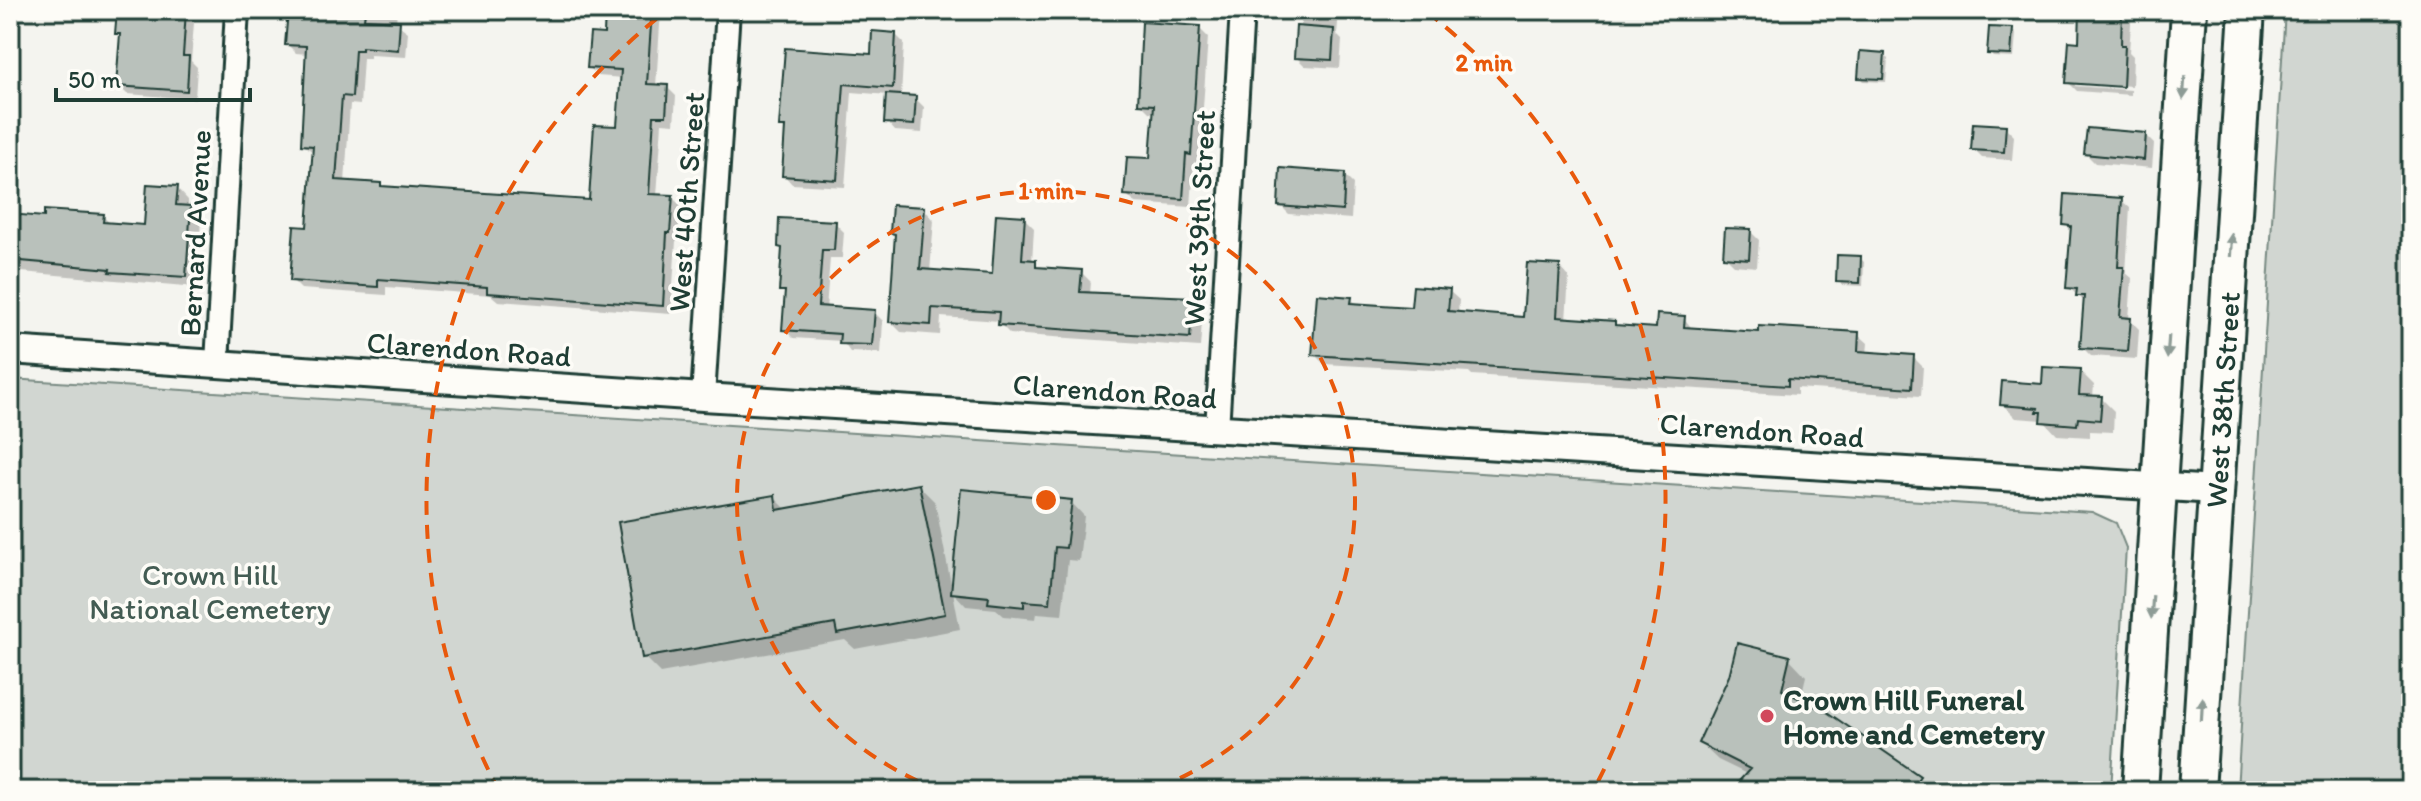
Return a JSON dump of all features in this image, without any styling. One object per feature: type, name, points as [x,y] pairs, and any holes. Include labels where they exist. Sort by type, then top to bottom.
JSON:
[{"type":"main road","name":"West 38th Street","points":[[2140,791],[2189,10]]},
{"type":"main road","name":"West 38th Street","points":[[2197,791],[2247,10]]},
{"type":"street","name":"Bernard Avenue","points":[[217,363],[237,10]]},
{"type":"street","name":"West 40th Street","points":[[703,397],[728,10]]},
{"type":"street","name":"West 39th Street","points":[[1217,429],[1242,10]]},
{"type":"street","name":"Clarendon Road","points":[[10,350],[703,397],[2216,490]]},
{"type":"green space","points":[[2285,10],[2411,10],[2411,791],[2237,791]]},
{"type":"green space","name":"Crown Hill National Cemetery","points":[[10,379],[2092,512],[2116,523],[2126,548],[2111,791],[10,791]]},
{"type":"building","points":[[117,10],[186,10],[183,56],[189,56],[187,91],[116,86],[120,34],[115,34]]},
{"type":"building","points":[[288,10],[365,12],[364,19],[400,21],[398,50],[362,47],[362,50],[355,50],[352,97],[342,96],[336,180],[381,183],[381,186],[589,200],[594,125],[617,126],[621,70],[587,68],[590,33],[604,34],[605,10],[652,10],[647,84],[668,85],[666,116],[654,116],[649,194],[673,195],[670,233],[667,233],[663,306],[487,293],[487,287],[378,279],[378,287],[290,281],[294,226],[307,227],[313,146],[301,145],[306,46],[285,45]]},
{"type":"building","points":[[2080,10],[2122,10],[2121,45],[2125,45],[2123,87],[2066,83],[2069,41],[2079,42]]},
{"type":"building","points":[[1142,22],[1200,26],[1191,155],[1186,154],[1183,199],[1124,195],[1127,157],[1150,158],[1154,105],[1138,104]]},
{"type":"building","points":[[1296,26],[1334,29],[1332,60],[1294,58]]},
{"type":"building","points":[[1989,27],[2013,28],[2011,55],[1987,54]]},
{"type":"building","points":[[872,31],[896,33],[893,88],[844,84],[837,180],[782,176],[785,127],[779,127],[785,48],[871,54]]},
{"type":"building","points":[[1860,51],[1885,53],[1883,79],[1858,78]]},
{"type":"building","points":[[886,94],[916,96],[914,125],[884,123]]},
{"type":"building","points":[[1973,123],[2006,125],[2004,152],[1971,150]]},
{"type":"building","points":[[2087,128],[2146,133],[2144,160],[2084,154]]},
{"type":"building","points":[[1280,168],[1345,173],[1343,211],[1278,206]]},
{"type":"building","points":[[147,184],[178,186],[176,205],[191,206],[186,277],[109,272],[110,269],[10,260],[10,214],[44,217],[44,210],[104,214],[103,222],[144,225]]},
{"type":"building","points":[[2065,194],[2122,198],[2118,267],[2124,267],[2120,317],[2131,318],[2128,351],[2080,348],[2084,296],[2076,296],[2077,289],[2066,288],[2071,226],[2063,225]]},
{"type":"building","points":[[892,205],[925,207],[920,269],[992,274],[996,214],[1025,216],[1022,259],[1036,260],[1036,267],[1082,270],[1080,292],[1193,297],[1190,338],[998,325],[999,312],[932,308],[931,325],[889,322],[895,234],[890,233]]},
{"type":"building","points":[[779,218],[836,221],[834,250],[822,250],[818,306],[875,310],[872,345],[839,344],[840,334],[782,330],[785,291],[779,291],[782,248],[778,247]]},
{"type":"building","points":[[1725,228],[1751,229],[1749,259],[1723,257]]},
{"type":"building","points":[[1837,255],[1861,256],[1860,283],[1836,282]]},
{"type":"building","points":[[1527,263],[1560,265],[1557,317],[1615,321],[1615,325],[1656,328],[1657,314],[1685,316],[1684,327],[1759,332],[1759,326],[1859,332],[1858,351],[1914,355],[1912,388],[1788,379],[1788,386],[1312,355],[1317,294],[1352,297],[1351,303],[1411,307],[1413,286],[1450,289],[1448,311],[1523,317]]},
{"type":"building","points":[[2043,367],[2081,369],[2079,395],[2102,396],[2100,420],[2078,418],[2077,425],[2041,422],[2042,412],[2037,412],[2038,408],[2000,405],[2002,381],[2042,384]]},
{"type":"building","points":[[919,484],[945,614],[837,634],[835,624],[642,658],[618,522],[775,495],[777,510]]},
{"type":"building","points":[[961,489],[1072,500],[1066,548],[1055,547],[1050,603],[1024,601],[1024,607],[988,603],[989,597],[951,593]]},
{"type":"building","name":"Crown Hill Funeral Home and Cemetery","points":[[1737,643],[1790,656],[1782,690],[1827,712],[1920,776],[1909,791],[1730,791],[1750,769],[1698,743],[1729,676]]},
{"type":"place","name":"Crown Hill Funeral Home and Cemetery","points":[[1767,716]]}]
